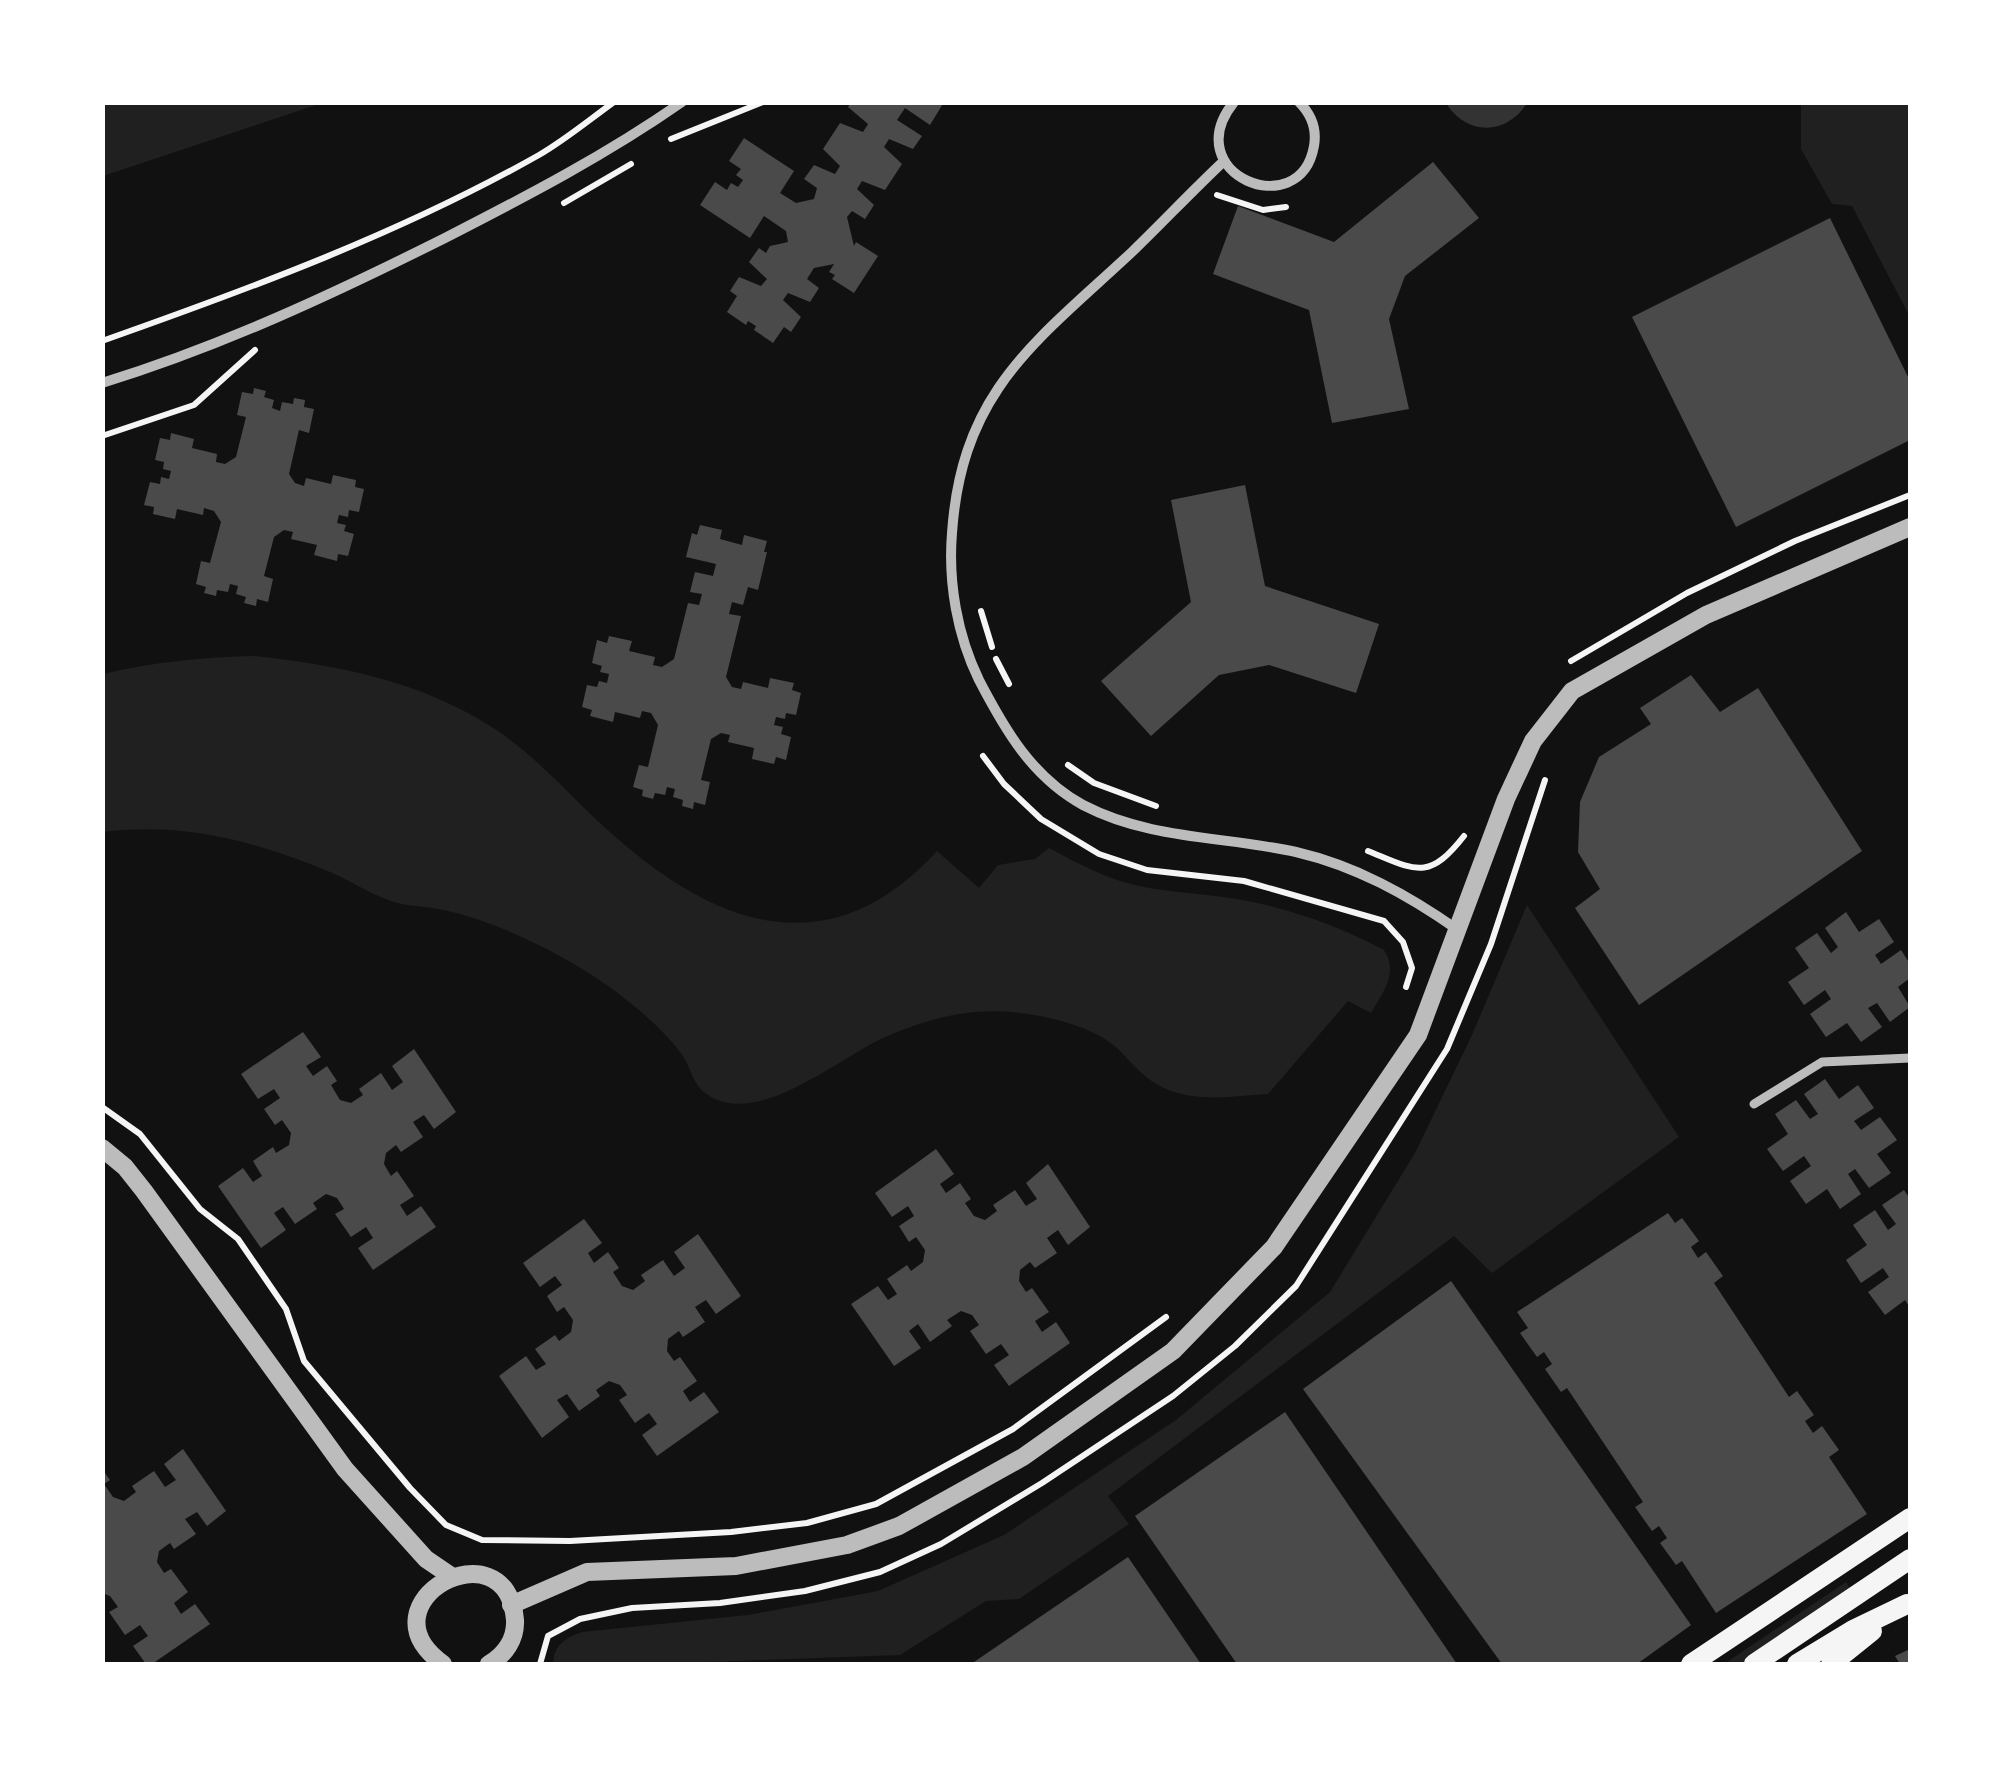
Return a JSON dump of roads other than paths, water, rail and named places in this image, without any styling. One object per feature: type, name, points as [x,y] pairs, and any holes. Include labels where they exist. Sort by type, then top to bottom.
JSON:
[{"type":"main road","points":[[1691,1664],[1910,1518]]},
{"type":"main road","points":[[1754,1664],[1910,1559]]},
{"type":"main road","points":[[1797,1664],[1909,1602]]},
{"type":"main road","points":[[1831,1664],[1909,1602]]},
{"type":"street","points":[[102,384],[254,329],[371,275],[569,175],[617,148],[682,102]]},
{"type":"street","points":[[1234,102],[1219,129],[1224,160],[1233,173],[1262,187],[1278,186],[1304,169],[1316,140],[1313,124],[1299,102]]},
{"type":"street","points":[[1224,160],[1032,343],[989,401],[962,468],[954,503],[950,557],[956,611],[971,664],[1018,749],[1047,780],[1083,804],[1163,834],[1254,844],[1298,852],[1341,866],[1382,883],[1458,930]]},
{"type":"street","points":[[512,1604],[587,1572],[736,1566],[847,1545],[882,1532],[1023,1457],[1173,1351],[1274,1247],[1418,1035],[1506,799],[1533,741],[1572,691],[1706,615],[1910,527]]},
{"type":"street","points":[[1754,1104],[1822,1062],[1910,1058]]},
{"type":"street","points":[[102,1148],[126,1168],[144,1191],[345,1469],[426,1559],[452,1576]]},
{"type":"street","points":[[443,1664],[423,1643],[418,1616],[429,1591],[452,1576],[472,1574],[492,1580],[512,1604],[515,1629],[511,1641],[505,1652],[489,1664]]}]
